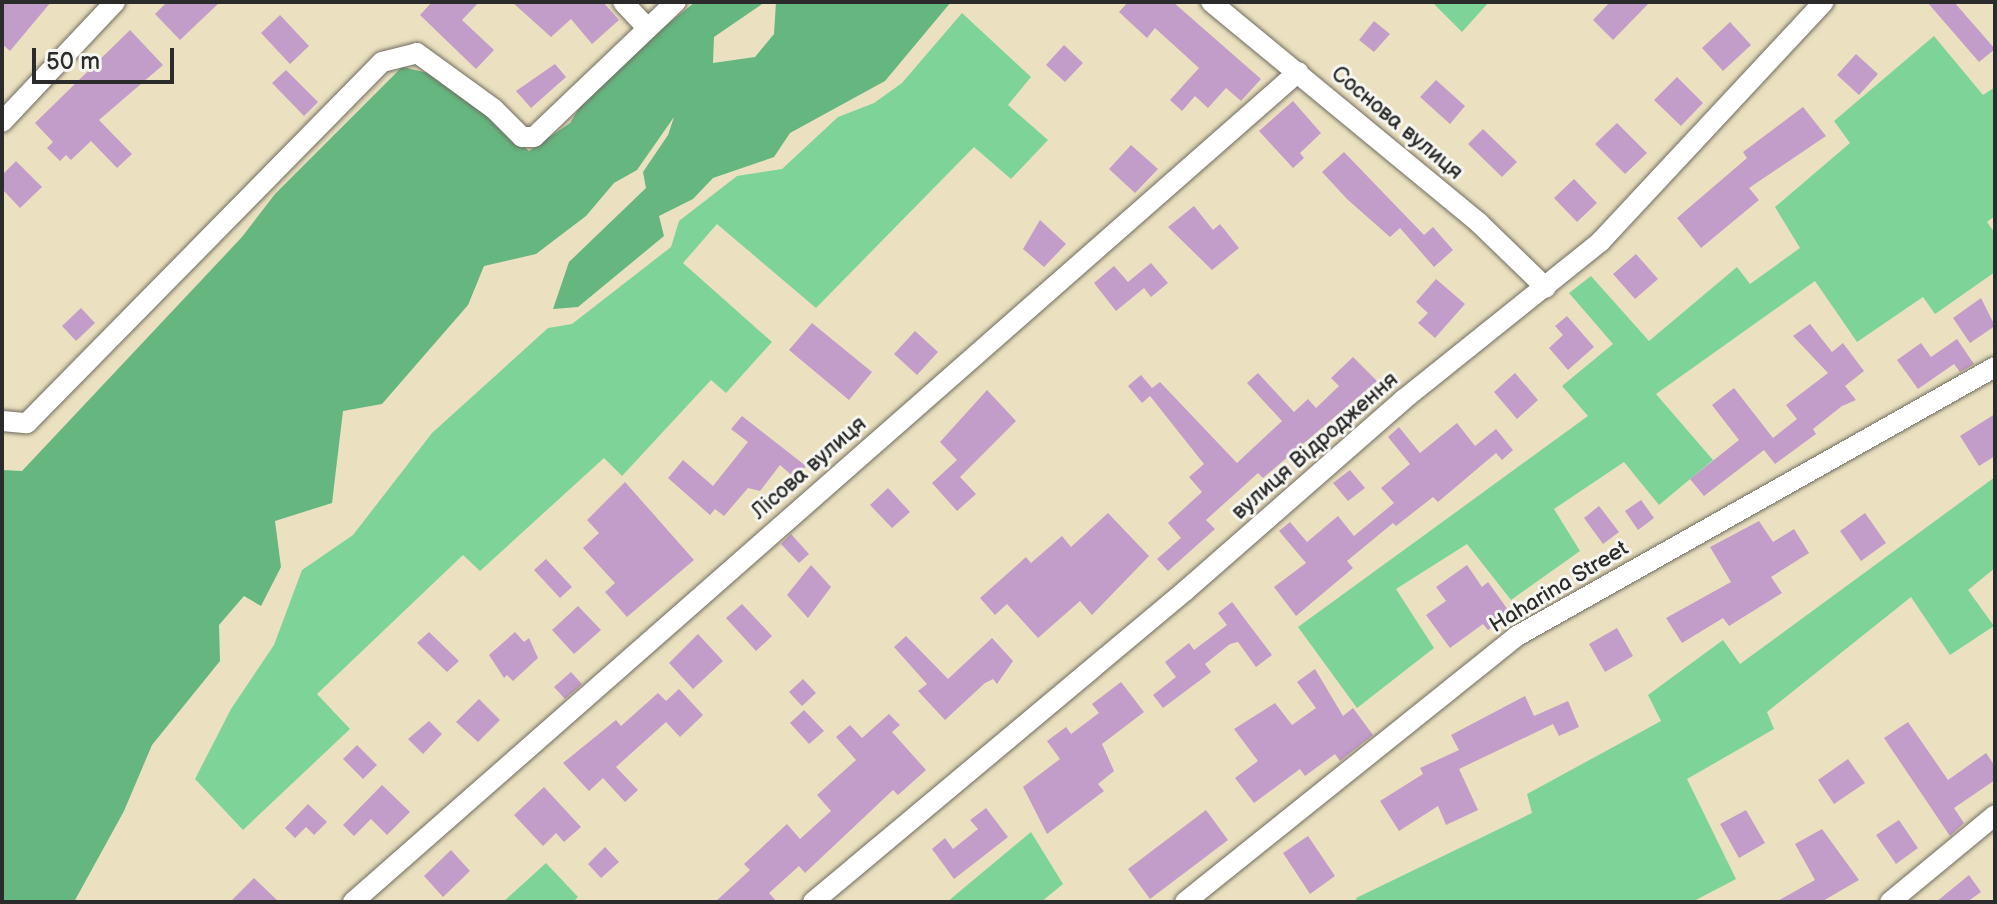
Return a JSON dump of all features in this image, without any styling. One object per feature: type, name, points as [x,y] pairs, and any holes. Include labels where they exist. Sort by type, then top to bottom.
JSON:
[{"type":"street","points":[[2,122],[115,2]]},
{"type":"street","points":[[623,2],[647,28]]},
{"type":"street","points":[[2,421],[27,423],[382,62],[417,53],[494,109],[522,137],[534,137],[676,2]]},
{"type":"street","name":"Соснова вулиця","points":[[1211,2],[1479,223],[1546,288]]},
{"type":"street","name":"вулиця Відродження","points":[[813,902],[1185,591],[1403,400],[1600,242],[1824,2]]},
{"type":"street","name":"Лісова вулиця","points":[[353,902],[1298,72]]},
{"type":"street","name":"Haharina Street","points":[[1185,902],[1517,636],[1995,367]]},
{"type":"street","points":[[1890,902],[1995,815]]},
{"type":"green space","points":[[695,2],[765,2],[714,37],[713,63],[755,57],[774,34],[776,2],[951,2],[885,81],[790,133],[774,157],[713,178],[693,199],[659,216],[664,236],[578,307],[553,309],[569,262],[646,188],[643,172],[668,135],[674,117],[637,170],[614,183],[586,216],[536,254],[484,266],[468,305],[382,404],[343,411],[332,503],[275,521],[281,567],[261,606],[244,596],[219,625],[220,661],[152,745],[124,811],[74,902],[2,902],[2,470],[22,471],[242,237],[275,194],[402,67],[437,75],[529,151],[570,123],[594,84]]},
{"type":"green space","points":[[1432,2],[1489,2],[1462,32]]},
{"type":"green space","points":[[962,13],[1031,77],[1008,105],[1048,140],[1011,179],[974,147],[816,308],[717,224],[683,263],[772,342],[726,393],[711,380],[622,476],[604,458],[480,571],[463,555],[317,694],[350,729],[243,830],[195,779],[231,709],[274,645],[302,570],[353,535],[432,433],[548,328],[572,324],[671,247],[679,221],[737,176],[782,169],[838,117],[874,103],[902,83]]},
{"type":"green space","points":[[1934,36],[1983,95],[1995,87],[1995,216],[1987,222],[1995,233],[1995,272],[1935,314],[1923,297],[1857,342],[1815,281],[1656,394],[1713,460],[1659,505],[1624,462],[1554,509],[1580,551],[1511,600],[1467,544],[1396,589],[1434,648],[1357,708],[1298,627],[1588,416],[1562,386],[1613,344],[1569,293],[1591,276],[1649,341],[1737,267],[1750,284],[1800,248],[1775,207],[1850,143],[1834,121]]},
{"type":"green space","points":[[1995,477],[1995,568],[1968,590],[1994,626],[1950,655],[1911,597],[1767,712],[1774,729],[1687,779],[1736,879],[1692,902],[1357,902],[1356,898],[1532,813],[1527,794],[1661,721],[1648,695],[1723,640],[1740,664]]},
{"type":"green space","points":[[1031,832],[1063,884],[1041,902],[947,902]]},
{"type":"green space","points":[[546,863],[578,897],[573,902],[503,902]]},
{"type":"building","points":[[2,2],[51,2],[10,51],[2,44]]},
{"type":"building","points":[[167,2],[220,2],[180,40],[155,14]]},
{"type":"building","points":[[432,2],[479,2],[462,20],[494,50],[476,69],[420,15]]},
{"type":"building","points":[[512,2],[603,2],[619,20],[592,44],[571,19],[551,37]]},
{"type":"building","points":[[1128,2],[1173,2],[1261,79],[1241,101],[1226,88],[1208,108],[1195,96],[1182,111],[1170,100],[1199,68],[1155,28],[1147,38],[1119,12]]},
{"type":"building","points":[[1610,2],[1650,2],[1613,40],[1593,20]]},
{"type":"building","points":[[1927,2],[1954,2],[1995,49],[1979,62]]},
{"type":"building","points":[[280,15],[309,46],[290,64],[261,33]]},
{"type":"building","points":[[1374,21],[1390,34],[1374,52],[1359,40]]},
{"type":"building","points":[[1730,22],[1751,45],[1723,71],[1702,48]]},
{"type":"building","points":[[130,30],[163,65],[99,120],[132,154],[117,168],[91,141],[71,160],[66,155],[60,161],[47,148],[53,142],[35,123]]},
{"type":"building","points":[[1064,45],[1083,63],[1065,82],[1046,65]]},
{"type":"building","points":[[1856,54],[1878,74],[1859,95],[1837,75]]},
{"type":"building","points":[[555,64],[566,77],[531,108],[516,91]]},
{"type":"building","points":[[286,70],[318,102],[304,116],[272,83]]},
{"type":"building","points":[[1677,77],[1703,103],[1681,126],[1654,100]]},
{"type":"building","points":[[1436,80],[1465,106],[1450,124],[1420,97]]},
{"type":"building","points":[[1293,101],[1321,133],[1300,153],[1304,158],[1293,168],[1259,131]]},
{"type":"building","points":[[1803,107],[1826,136],[1749,188],[1759,200],[1701,248],[1677,218],[1747,158],[1743,152]]},
{"type":"building","points":[[1617,123],[1647,153],[1625,174],[1595,144]]},
{"type":"building","points":[[1483,129],[1517,162],[1502,177],[1468,144]]},
{"type":"building","points":[[1131,145],[1158,169],[1135,193],[1109,169]]},
{"type":"building","points":[[1344,152],[1424,235],[1433,227],[1453,250],[1434,267],[1400,228],[1390,237],[1347,199],[1322,172]]},
{"type":"building","points":[[16,161],[42,187],[20,208],[2,189],[2,175]]},
{"type":"building","points":[[1574,179],[1597,203],[1577,222],[1554,198]]},
{"type":"building","points":[[1194,206],[1213,230],[1220,224],[1239,248],[1212,270],[1168,227]]},
{"type":"building","points":[[1040,220],[1066,244],[1044,267],[1023,249]]},
{"type":"building","points":[[1636,254],[1658,279],[1635,299],[1613,274]]},
{"type":"building","points":[[1151,263],[1168,283],[1151,297],[1144,288],[1116,311],[1094,283],[1114,266],[1128,282]]},
{"type":"building","points":[[1436,279],[1465,304],[1435,338],[1418,323],[1428,313],[1416,302]]},
{"type":"building","points":[[1981,298],[1995,326],[1970,343],[1953,318]]},
{"type":"building","points":[[81,308],[95,323],[76,341],[62,326]]},
{"type":"building","points":[[1567,316],[1594,347],[1568,370],[1549,348],[1563,335],[1555,326]]},
{"type":"building","points":[[812,323],[872,372],[849,400],[789,350]]},
{"type":"building","points":[[1810,324],[1832,352],[1843,343],[1864,371],[1845,386],[1856,400],[1842,406],[1813,429],[1816,434],[1775,464],[1764,450],[1704,496],[1690,479],[1739,440],[1712,405],[1734,388],[1773,438],[1797,419],[1786,405],[1828,373],[1793,336]]},
{"type":"building","points":[[915,331],[938,352],[917,375],[894,354]]},
{"type":"building","points":[[1957,339],[1974,364],[1960,372],[1954,364],[1918,389],[1897,360],[1921,343],[1931,357]]},
{"type":"building","points":[[1353,357],[1377,381],[1263,478],[1258,473],[1206,520],[1215,529],[1168,571],[1157,559],[1181,538],[1168,523],[1202,492],[1189,477],[1204,464],[1150,396],[1142,403],[1128,386],[1141,375],[1152,388],[1160,382],[1237,463],[1282,421],[1247,383],[1258,373],[1294,412],[1308,399],[1316,408],[1339,386],[1331,378]]},
{"type":"building","points":[[1515,373],[1538,400],[1517,419],[1494,392]]},
{"type":"building","points":[[987,390],[1016,421],[960,477],[976,494],[957,511],[932,483],[957,460],[940,442]]},
{"type":"building","points":[[1995,414],[1995,456],[1979,466],[1960,436]]},
{"type":"building","points":[[742,416],[806,466],[796,479],[780,465],[760,491],[748,488],[724,516],[715,509],[710,515],[668,478],[683,460],[713,486],[748,442],[731,429]]},
{"type":"building","points":[[1457,423],[1475,446],[1496,429],[1513,450],[1502,460],[1496,453],[1438,502],[1433,497],[1396,526],[1393,523],[1347,561],[1353,568],[1296,616],[1274,587],[1306,563],[1279,531],[1290,522],[1307,542],[1338,516],[1354,536],[1394,503],[1381,488],[1410,464],[1388,437],[1399,427],[1420,453]]},
{"type":"building","points":[[1350,470],[1365,488],[1348,501],[1333,483]]},
{"type":"building","points":[[625,482],[694,560],[627,617],[605,592],[615,583],[583,548],[599,533],[587,520]]},
{"type":"building","points":[[888,488],[910,512],[892,528],[870,505]]},
{"type":"building","points":[[1641,500],[1654,518],[1638,530],[1625,511]]},
{"type":"building","points":[[1599,506],[1619,532],[1603,544],[1584,518]]},
{"type":"building","points":[[1108,513],[1149,556],[1092,615],[1080,601],[1038,638],[1007,604],[995,615],[980,598],[1026,557],[1031,563],[1062,536],[1071,547]]},
{"type":"building","points":[[1865,513],[1886,543],[1861,561],[1840,531]]},
{"type":"building","points":[[1759,521],[1773,542],[1794,529],[1809,553],[1771,577],[1782,593],[1729,626],[1723,618],[1682,643],[1666,618],[1731,582],[1710,547]]},
{"type":"building","points":[[791,534],[809,554],[799,563],[781,544]]},
{"type":"building","points":[[546,559],[572,587],[560,598],[534,570]]},
{"type":"building","points":[[811,565],[831,587],[808,618],[787,595]]},
{"type":"building","points":[[1467,565],[1482,587],[1488,582],[1511,614],[1488,630],[1483,624],[1450,648],[1426,615],[1446,601],[1436,587]]},
{"type":"building","points":[[1232,602],[1272,655],[1256,667],[1238,642],[1230,644],[1205,664],[1211,672],[1163,708],[1153,695],[1176,677],[1165,662],[1189,643],[1194,650],[1227,625],[1218,613]]},
{"type":"building","points":[[742,604],[772,636],[756,651],[726,618]]},
{"type":"building","points":[[578,606],[601,630],[574,654],[552,630]]},
{"type":"building","points":[[1617,628],[1633,656],[1605,672],[1589,644]]},
{"type":"building","points":[[429,632],[459,661],[447,672],[417,643]]},
{"type":"building","points":[[515,632],[524,642],[529,638],[538,658],[513,681],[507,675],[504,678],[489,655]]},
{"type":"building","points":[[698,634],[723,661],[693,689],[669,663]]},
{"type":"building","points":[[906,636],[948,679],[992,638],[1013,661],[997,684],[993,679],[985,683],[945,720],[918,691],[927,684],[894,647]]},
{"type":"building","points":[[1315,669],[1343,716],[1353,708],[1373,735],[1340,761],[1335,754],[1305,776],[1300,769],[1254,803],[1235,778],[1258,761],[1234,729],[1275,703],[1292,725],[1316,708],[1297,682]]},
{"type":"building","points":[[571,672],[582,684],[565,699],[554,687]]},
{"type":"building","points":[[803,679],[816,693],[802,706],[789,692]]},
{"type":"building","points":[[1121,682],[1144,712],[1102,744],[1114,771],[1098,784],[1104,791],[1047,834],[1023,787],[1060,759],[1047,741],[1066,727],[1071,734],[1099,713],[1092,704]]},
{"type":"building","points":[[679,689],[703,715],[680,737],[666,722],[616,767],[638,790],[625,802],[603,778],[589,791],[563,763],[616,720],[621,726],[658,693],[666,701]]},
{"type":"building","points":[[1525,696],[1534,716],[1568,701],[1579,727],[1559,736],[1553,724],[1459,769],[1478,810],[1446,825],[1438,806],[1399,831],[1380,801],[1423,774],[1420,768],[1459,750],[1451,735]]},
{"type":"building","points":[[479,699],[500,720],[478,742],[456,722]]},
{"type":"building","points":[[804,710],[824,731],[809,744],[790,723]]},
{"type":"building","points":[[889,714],[900,725],[892,732],[926,770],[898,795],[893,790],[805,873],[799,866],[769,893],[777,902],[715,902],[750,870],[744,864],[787,824],[800,839],[831,811],[817,795],[856,760],[836,737],[850,725],[862,738]]},
{"type":"building","points":[[429,721],[442,734],[423,754],[408,739]]},
{"type":"building","points":[[1908,722],[1948,780],[1986,753],[1995,766],[1995,780],[1954,808],[1964,823],[1950,836],[1884,738]]},
{"type":"building","points":[[357,745],[377,765],[363,779],[343,759]]},
{"type":"building","points":[[1848,759],[1865,783],[1834,804],[1818,780]]},
{"type":"building","points":[[382,785],[410,812],[387,835],[371,819],[354,836],[343,825]]},
{"type":"building","points":[[544,787],[581,827],[564,842],[556,833],[543,846],[514,815]]},
{"type":"building","points":[[308,804],[327,822],[314,835],[306,827],[295,838],[285,828]]},
{"type":"building","points":[[986,808],[1008,837],[954,879],[932,849],[945,838],[953,849],[978,829],[970,820]]},
{"type":"building","points":[[1206,810],[1228,840],[1150,899],[1128,869]]},
{"type":"building","points":[[1746,810],[1765,843],[1739,858],[1720,824]]},
{"type":"building","points":[[1899,820],[1918,848],[1896,864],[1876,835]]},
{"type":"building","points":[[1822,829],[1859,880],[1821,902],[1776,902],[1815,880],[1795,844]]},
{"type":"building","points":[[1308,836],[1335,876],[1310,894],[1283,853]]},
{"type":"building","points":[[605,847],[619,862],[601,878],[588,864]]},
{"type":"building","points":[[451,850],[470,871],[443,897],[424,876]]},
{"type":"building","points":[[1969,875],[1981,892],[1967,902],[1936,902]]},
{"type":"building","points":[[254,878],[279,902],[230,902]]}]
